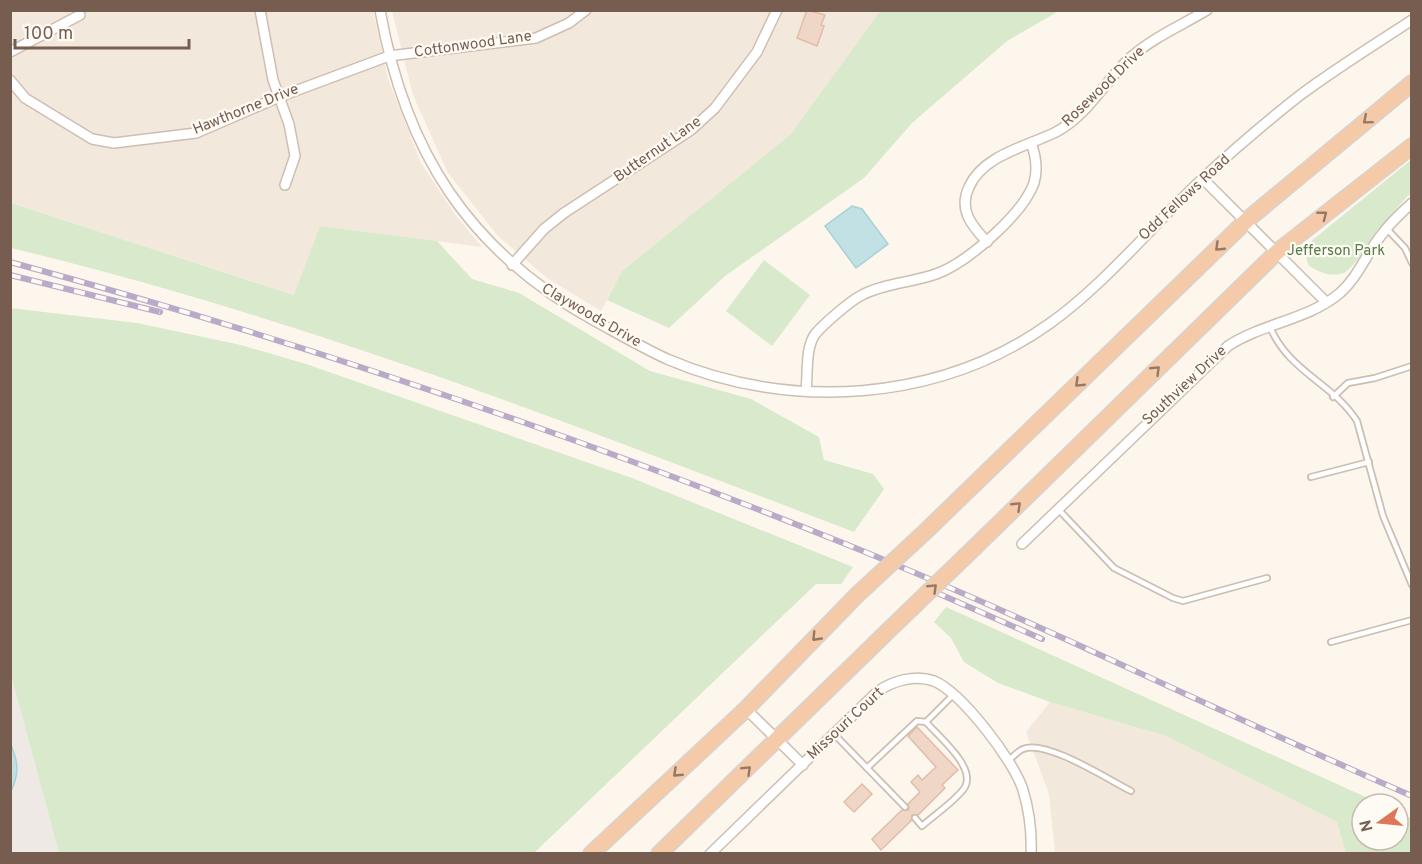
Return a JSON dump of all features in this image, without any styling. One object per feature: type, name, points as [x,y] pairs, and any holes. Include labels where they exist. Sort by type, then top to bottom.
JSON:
[{"type":"highway","points":[[591,854],[746,709],[857,595],[926,531],[1246,220],[1412,83]]},
{"type":"highway","points":[[659,854],[1277,252],[1412,146]]},
{"type":"street","points":[[260,10],[273,80],[289,124],[295,156],[285,185]]},
{"type":"street","name":"Claywoods Drive","points":[[380,10],[389,56],[416,133],[438,176],[468,219],[512,265],[550,294],[666,359],[708,374],[751,384],[806,391],[882,389],[926,381],[959,371]]},
{"type":"street","name":"Cottonwood Lane","points":[[389,56],[536,38],[569,23],[586,10]]},
{"type":"street","name":"Butternut Lane","points":[[512,265],[544,229],[564,213],[691,130],[707,116],[739,79],[757,52],[777,10]]},
{"type":"street","name":"Rosewood Drive","points":[[987,242],[968,218],[965,197],[969,186],[992,162],[1069,123],[1142,48],[1208,10]]},
{"type":"street","points":[[10,52],[80,15]]},
{"type":"street","name":"Odd Fellows Road","points":[[959,371],[1012,348],[1051,323],[1203,179],[1300,95],[1412,20]]},
{"type":"street","name":"Hawthorne Drive","points":[[10,80],[25,98],[92,139],[114,143],[196,133],[279,97],[389,56]]},
{"type":"street","points":[[806,391],[811,344],[816,334],[862,295],[936,274],[963,261],[987,242],[1028,194],[1033,184],[1036,155],[1031,142]]},
{"type":"street","points":[[1203,179],[1326,302]]},
{"type":"street","name":"Southview Drive","points":[[1022,544],[1214,357],[1239,339],[1308,313],[1326,302],[1351,281],[1386,229],[1412,203]]},
{"type":"street","name":"Missouri Court","points":[[710,854],[877,692],[907,679],[933,681],[952,696],[991,735],[1009,760],[1023,789],[1030,820],[1031,854]]},
{"type":"street","name":"Missouri Court","points":[[746,709],[803,765]]},
{"type":"lane","points":[[1386,229],[1405,248],[1412,263]]},
{"type":"lane","points":[[1269,326],[1289,359],[1357,421],[1383,516],[1412,585]]},
{"type":"lane","points":[[1333,397],[1348,383],[1375,378],[1412,366]]},
{"type":"lane","points":[[1311,477],[1369,462]]},
{"type":"lane","points":[[1058,509],[1114,568],[1173,598],[1183,601],[1267,578]]},
{"type":"lane","points":[[1331,642],[1412,620]]},
{"type":"lane","points":[[926,723],[952,696]]},
{"type":"lane","points":[[867,768],[917,721],[926,723],[965,766],[968,775],[964,788],[922,826],[915,818]]},
{"type":"lane","points":[[834,734],[905,807]]},
{"type":"lane","points":[[1009,760],[1023,749],[1034,747],[1052,751],[1131,791]]},
{"type":"shaded area","points":[[11,11],[373,11],[388,79],[421,163],[456,216],[482,247],[320,226],[295,295],[11,203]]},
{"type":"shaded area","points":[[392,11],[881,11],[791,134],[622,271],[601,311],[547,278],[498,236],[448,173],[413,95]]},
{"type":"shaded area","points":[[11,675],[59,853],[11,853]]},
{"type":"shaded area","points":[[1050,702],[1166,736],[1337,822],[1346,853],[1055,853],[1049,794],[1026,732]]},
{"type":"green space","points":[[881,10],[1059,11],[1007,41],[912,123],[864,178],[725,276],[669,328],[607,300],[622,271],[791,134]]},
{"type":"green space","name":"Jefferson Park","points":[[1411,160],[1411,193],[1349,269],[1344,273],[1330,274],[1308,265],[1305,252],[1310,242]]},
{"type":"green space","points":[[11,203],[294,295],[320,226],[437,241],[472,279],[519,293],[650,371],[751,399],[819,437],[824,460],[873,474],[884,489],[854,532],[542,414],[332,340],[119,276],[11,248]]},
{"type":"green space","points":[[764,260],[810,295],[772,346],[726,311]]},
{"type":"green space","points":[[10,308],[137,323],[241,345],[306,364],[632,478],[853,567],[841,584],[816,584],[534,853],[59,853],[11,675]]},
{"type":"green space","points":[[946,607],[1355,792],[1350,792],[1350,852],[1410,852],[1411,818],[1411,853],[1346,853],[1337,822],[1166,736],[1050,702],[998,683],[964,662],[951,638],[934,622]]},
{"type":"water","points":[[852,206],[862,209],[888,244],[856,268],[825,226]]},
{"type":"water","points":[[10,743],[17,767],[11,791]]},
{"type":"building","points":[[807,10],[825,15],[817,46],[797,38]]},
{"type":"building","points":[[917,727],[958,770],[942,785],[945,788],[918,815],[912,815],[911,821],[881,850],[872,839],[902,810],[909,810],[908,804],[920,792],[911,782],[918,775],[922,780],[936,767],[908,736]]},
{"type":"building","points":[[862,784],[872,794],[854,812],[844,802]]},
{"type":"railway","points":[[10,262],[330,357],[541,429],[750,506],[924,576],[1412,796]]},
{"type":"railway","points":[[10,275],[160,312]]},
{"type":"railway","points":[[935,592],[1042,639]]}]
